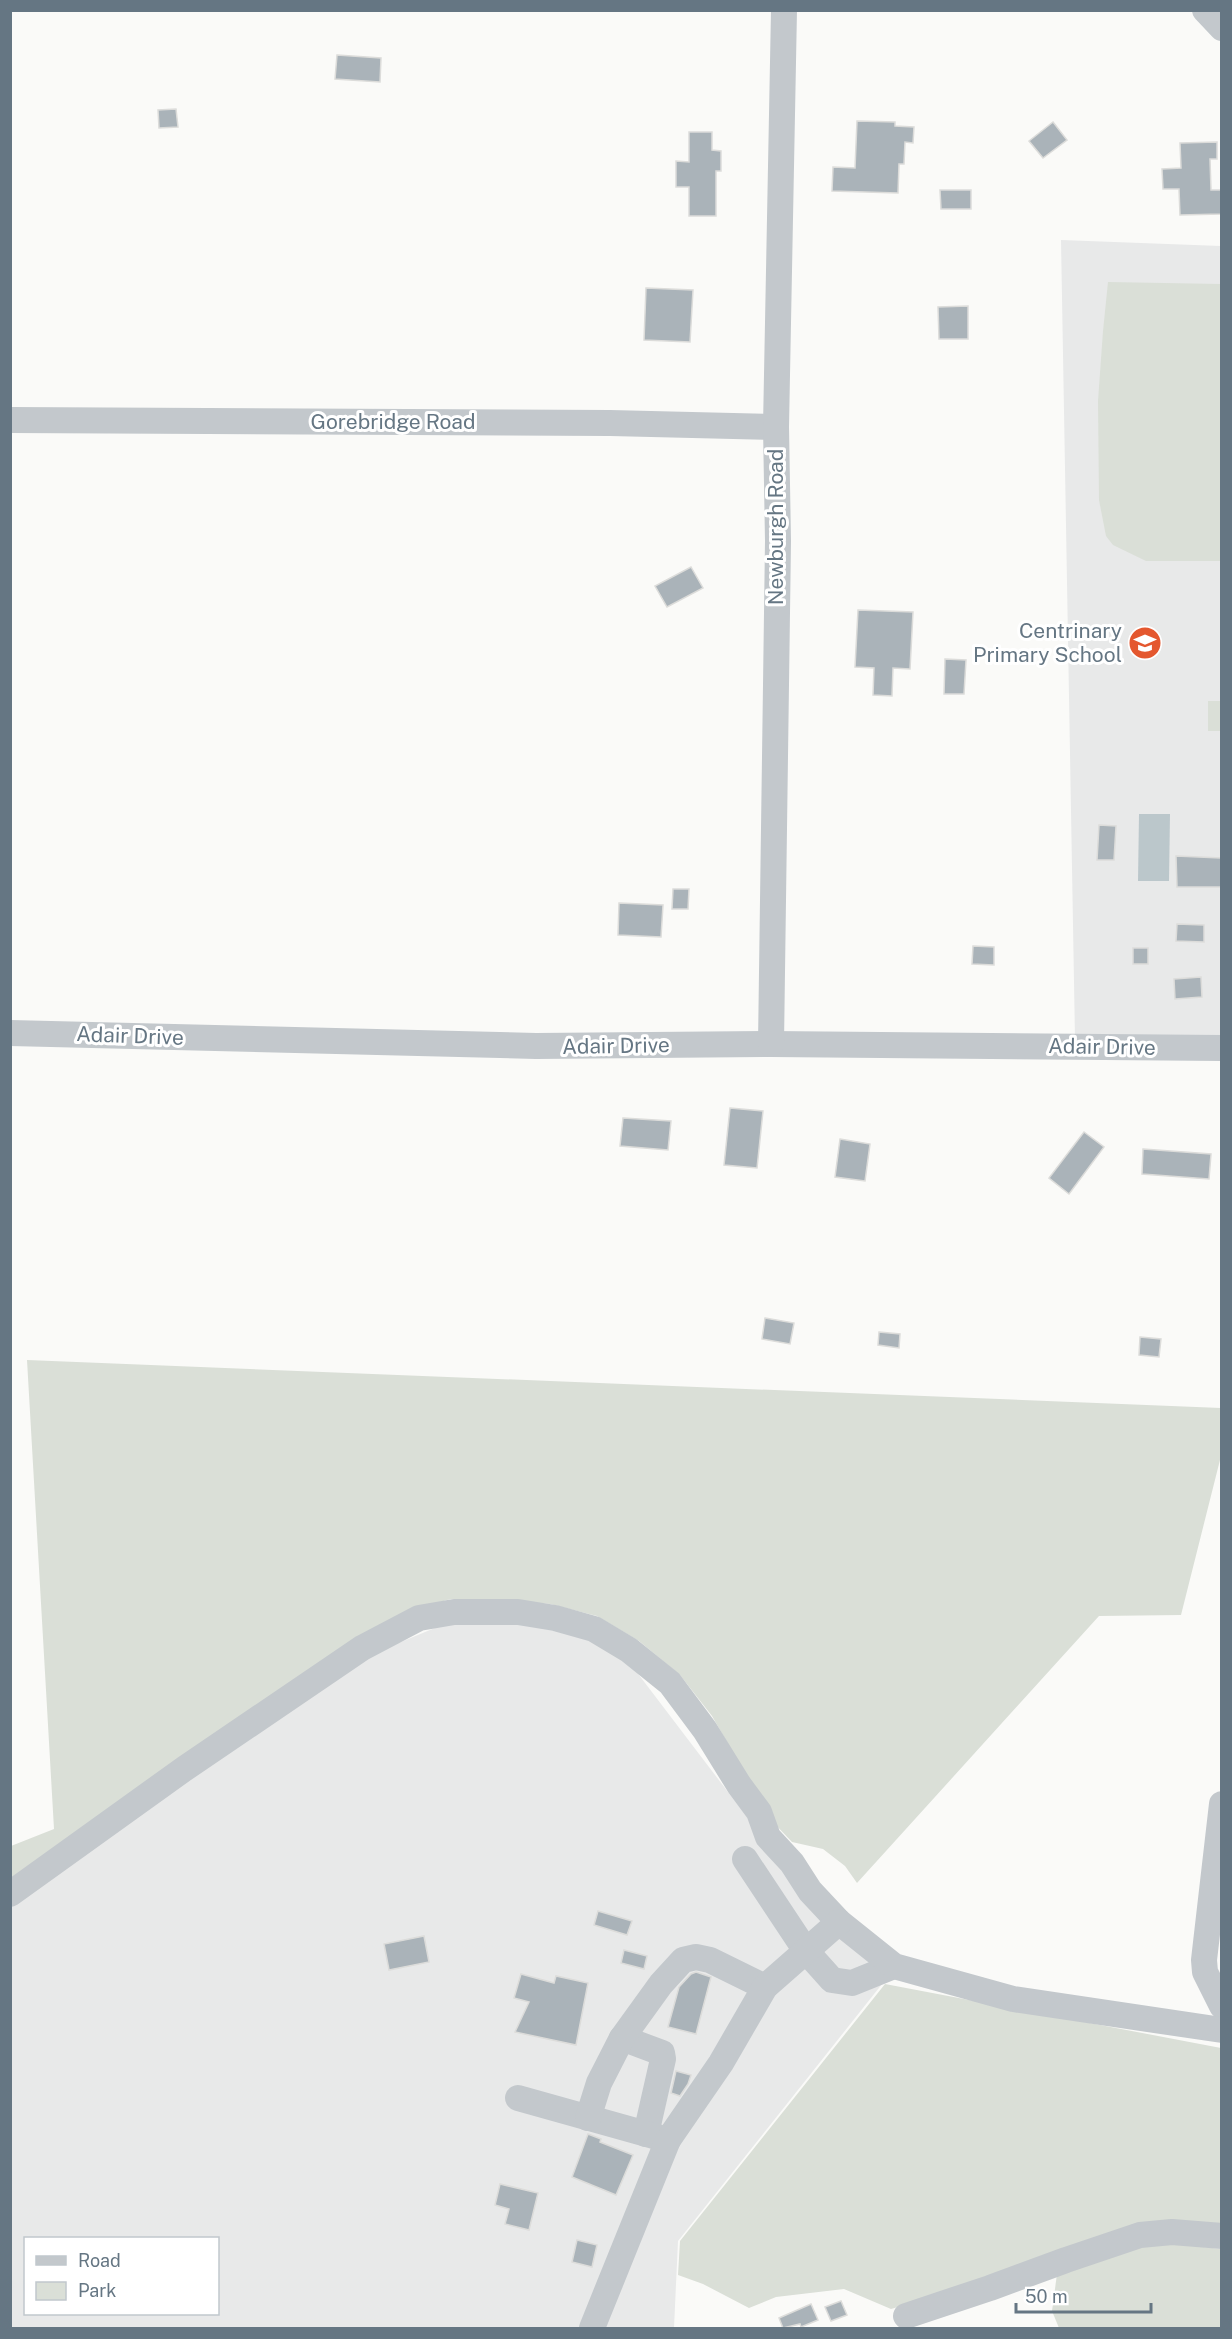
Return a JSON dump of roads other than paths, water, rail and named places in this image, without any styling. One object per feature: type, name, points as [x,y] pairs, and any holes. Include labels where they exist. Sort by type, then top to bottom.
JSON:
[{"type":"street","name":"Newburgh Road","points":[[771,1044],[778,541],[776,427],[784,10]]},
{"type":"street","points":[[1205,10],[1221,28]]},
{"type":"street","name":"Gorebridge Road","points":[[10,420],[610,423],[776,427]]},
{"type":"street","name":"Adair Drive","points":[[10,1033],[536,1046],[771,1044],[1221,1048]]},
{"type":"street","points":[[10,1894],[184,1769],[388,1632],[419,1618],[454,1612],[518,1612],[555,1618],[594,1629],[628,1650],[670,1683],[705,1730],[739,1785],[759,1812],[768,1837],[792,1863],[810,1891],[839,1922],[894,1966],[1013,1999],[1221,2030]]},
{"type":"street","points":[[1221,1804],[1204,1960],[1205,1972],[1221,2006]]},
{"type":"street","points":[[745,1859],[806,1951],[832,1980],[852,1983],[894,1966]]},
{"type":"street","points":[[657,2137],[721,2062],[765,1987],[839,1922]]},
{"type":"street","points":[[588,2118],[599,2083],[622,2038],[661,1984],[683,1960],[696,1958],[710,1960],[765,1987]]},
{"type":"street","points":[[592,2328],[657,2137],[662,2053],[622,2038]]},
{"type":"street","points":[[518,2098],[657,2137]]},
{"type":"street","points":[[906,2316],[1140,2235],[1181,2232],[1221,2236]]},
{"type":"place","name":"Centrinary Primary School","points":[[1145,643]]}]
